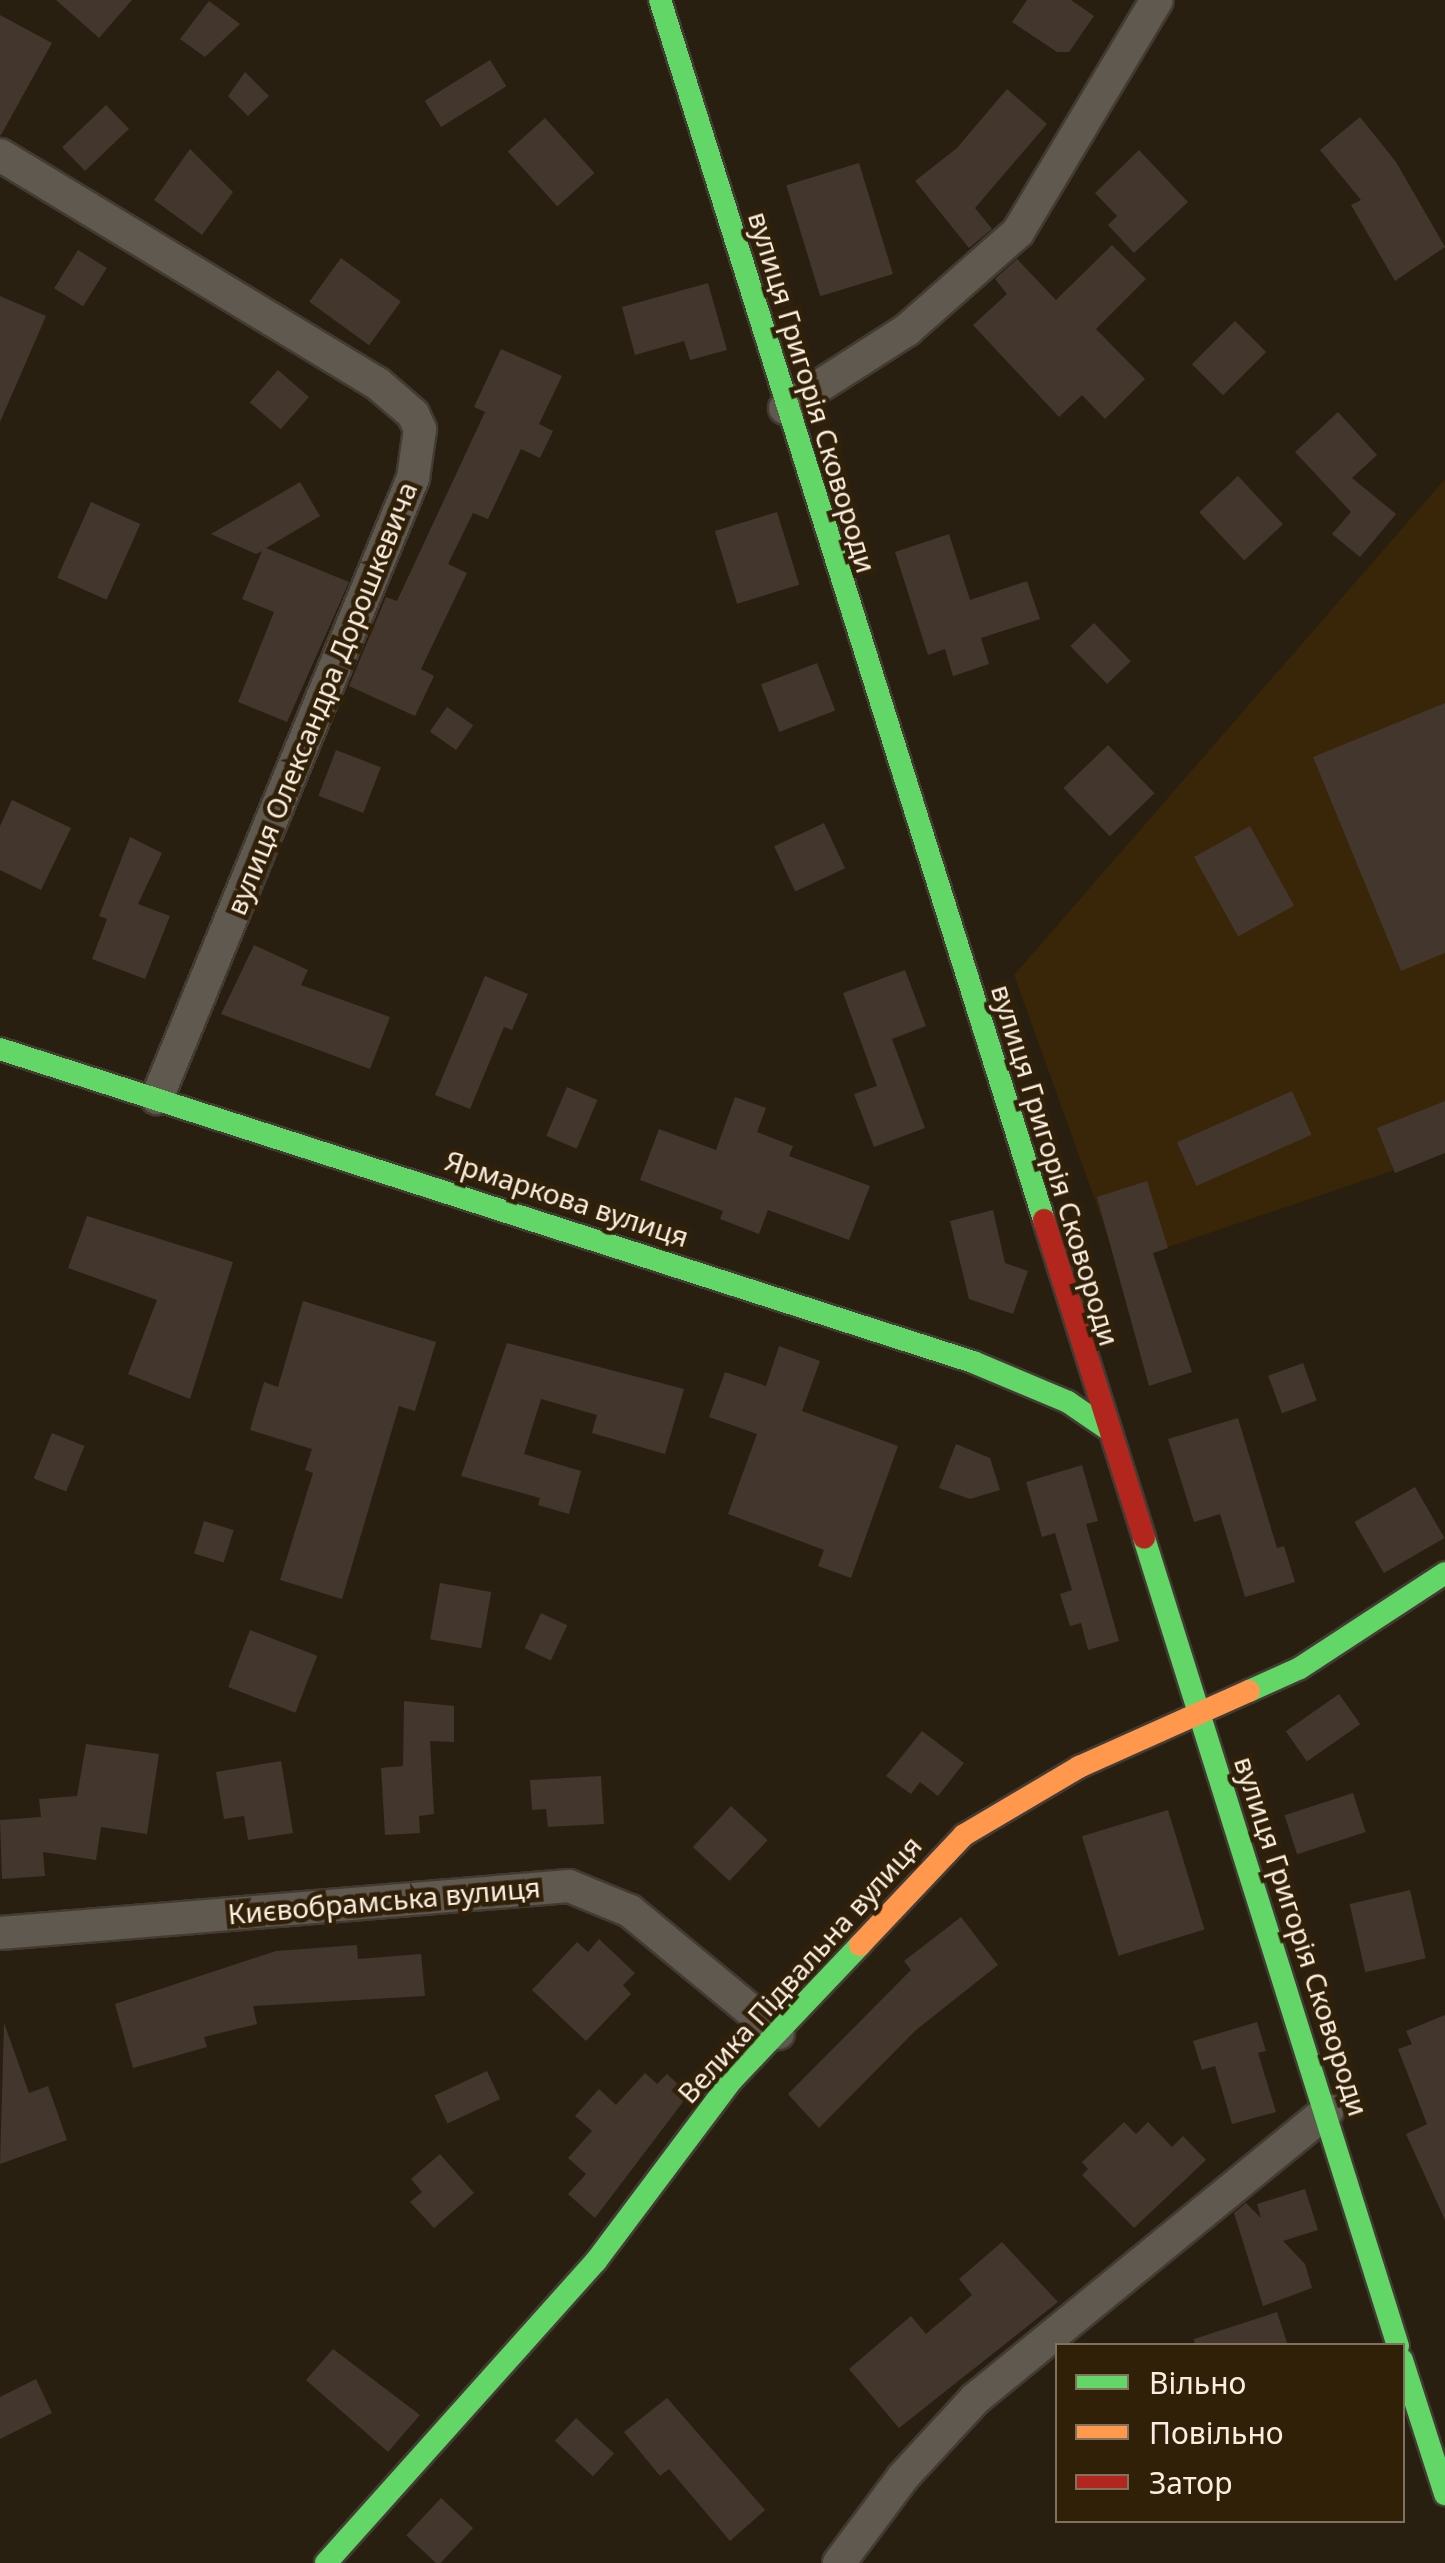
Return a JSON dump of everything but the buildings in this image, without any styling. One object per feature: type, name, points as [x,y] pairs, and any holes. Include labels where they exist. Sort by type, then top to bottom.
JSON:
[{"type":"street","name":"вулиця Григорія Сковороди","points":[[660,0],[1106,1428],[1328,2110],[1397,2343]]},
{"type":"street","points":[[786,408],[906,330],[1018,232],[1157,0]]},
{"type":"street","name":"вулиця Олександра Дорошкевича","points":[[0,155],[377,383],[414,414],[420,429],[418,461],[392,529],[157,1098]]},
{"type":"street","name":"Ярмаркова вулиця","points":[[0,1049],[974,1362],[1068,1402],[1106,1428]]},
{"type":"street","name":"Велика Підвальна вулиця","points":[[326,2563],[596,2261],[732,2080],[964,1835],[1079,1767],[1300,1668],[1445,1573]]},
{"type":"street","name":"Києвобрамська вулиця","points":[[0,1932],[570,1886],[630,1911],[778,2033]]},
{"type":"street","points":[[839,2563],[903,2476],[975,2399],[1328,2110]]},
{"type":"street","points":[[1405,2366],[1433,2418],[1445,2494]]},
{"type":"shaded area","points":[[1445,479],[1445,1153],[1118,1264],[1014,975]]},
{"type":"traffic: fast","points":[[660,0],[1044,1220]]},
{"type":"traffic: fast","points":[[0,1049],[973,1362],[1068,1402],[1106,1428]]},
{"type":"traffic: fast","points":[[1144,1538],[1397,2343]]},
{"type":"traffic: fast","points":[[1249,1691],[1300,1668],[1445,1573]]},
{"type":"traffic: fast","points":[[326,2563],[596,2261],[732,2080],[860,1945]]},
{"type":"traffic: fast","points":[[1405,2369],[1445,2494]]},
{"type":"traffic: slow","points":[[860,1945],[964,1835],[1079,1767],[1249,1691]]},
{"type":"traffic: jam","points":[[1044,1220],[1144,1538]]}]
